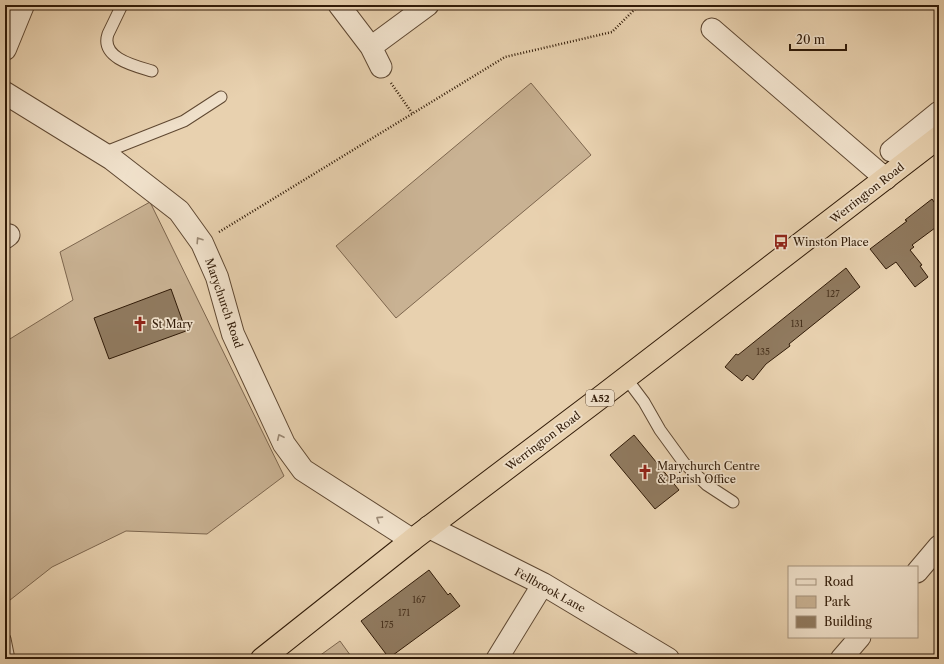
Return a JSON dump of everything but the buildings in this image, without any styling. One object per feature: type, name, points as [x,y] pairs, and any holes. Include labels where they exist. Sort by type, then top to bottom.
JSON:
[{"type":"highway","name":"Werrington Road","points":[[262,659],[412,540],[886,179],[935,128]]},
{"type":"street","points":[[5,49],[23,5]]},
{"type":"street","points":[[339,5],[371,47],[381,68]]},
{"type":"street","points":[[371,47],[428,5]]},
{"type":"street","points":[[712,29],[886,179]]},
{"type":"street","name":"Marychurch Road","points":[[5,93],[112,159],[179,210],[202,243],[217,277],[233,334],[284,444],[302,470],[412,540]]},
{"type":"street","points":[[891,151],[935,128]]},
{"type":"street","name":"Fellbrook Lane","points":[[429,527],[543,584],[668,659]]},
{"type":"street","points":[[918,571],[939,546]]},
{"type":"street","points":[[496,659],[543,584]]},
{"type":"street","points":[[841,659],[859,638]]},
{"type":"lane","points":[[122,5],[106,39],[108,48],[120,59],[132,65],[152,71]]},
{"type":"lane","points":[[103,153],[184,121],[221,97]]},
{"type":"lane","points":[[626,378],[644,402],[660,430],[684,464],[707,485],[733,502]]},
{"type":"lane","points":[[5,639],[9,659]]},
{"type":"path","points":[[202,243],[505,56],[612,32],[639,5]]},
{"type":"path","points":[[381,68],[412,113]]},
{"type":"green space","points":[[531,83],[591,155],[396,318],[336,246]]},
{"type":"green space","points":[[150,202],[284,476],[207,534],[126,531],[52,567],[5,604],[5,342],[73,300],[60,252]]},
{"type":"green space","points":[[340,641],[353,659],[315,659]]},
{"type":"place","name":"Winston Place","points":[[781,242]]},
{"type":"place","name":"St Mary","points":[[140,324]]},
{"type":"place","name":"Marychurch Centre & Parish Office","points":[[645,472]]}]
